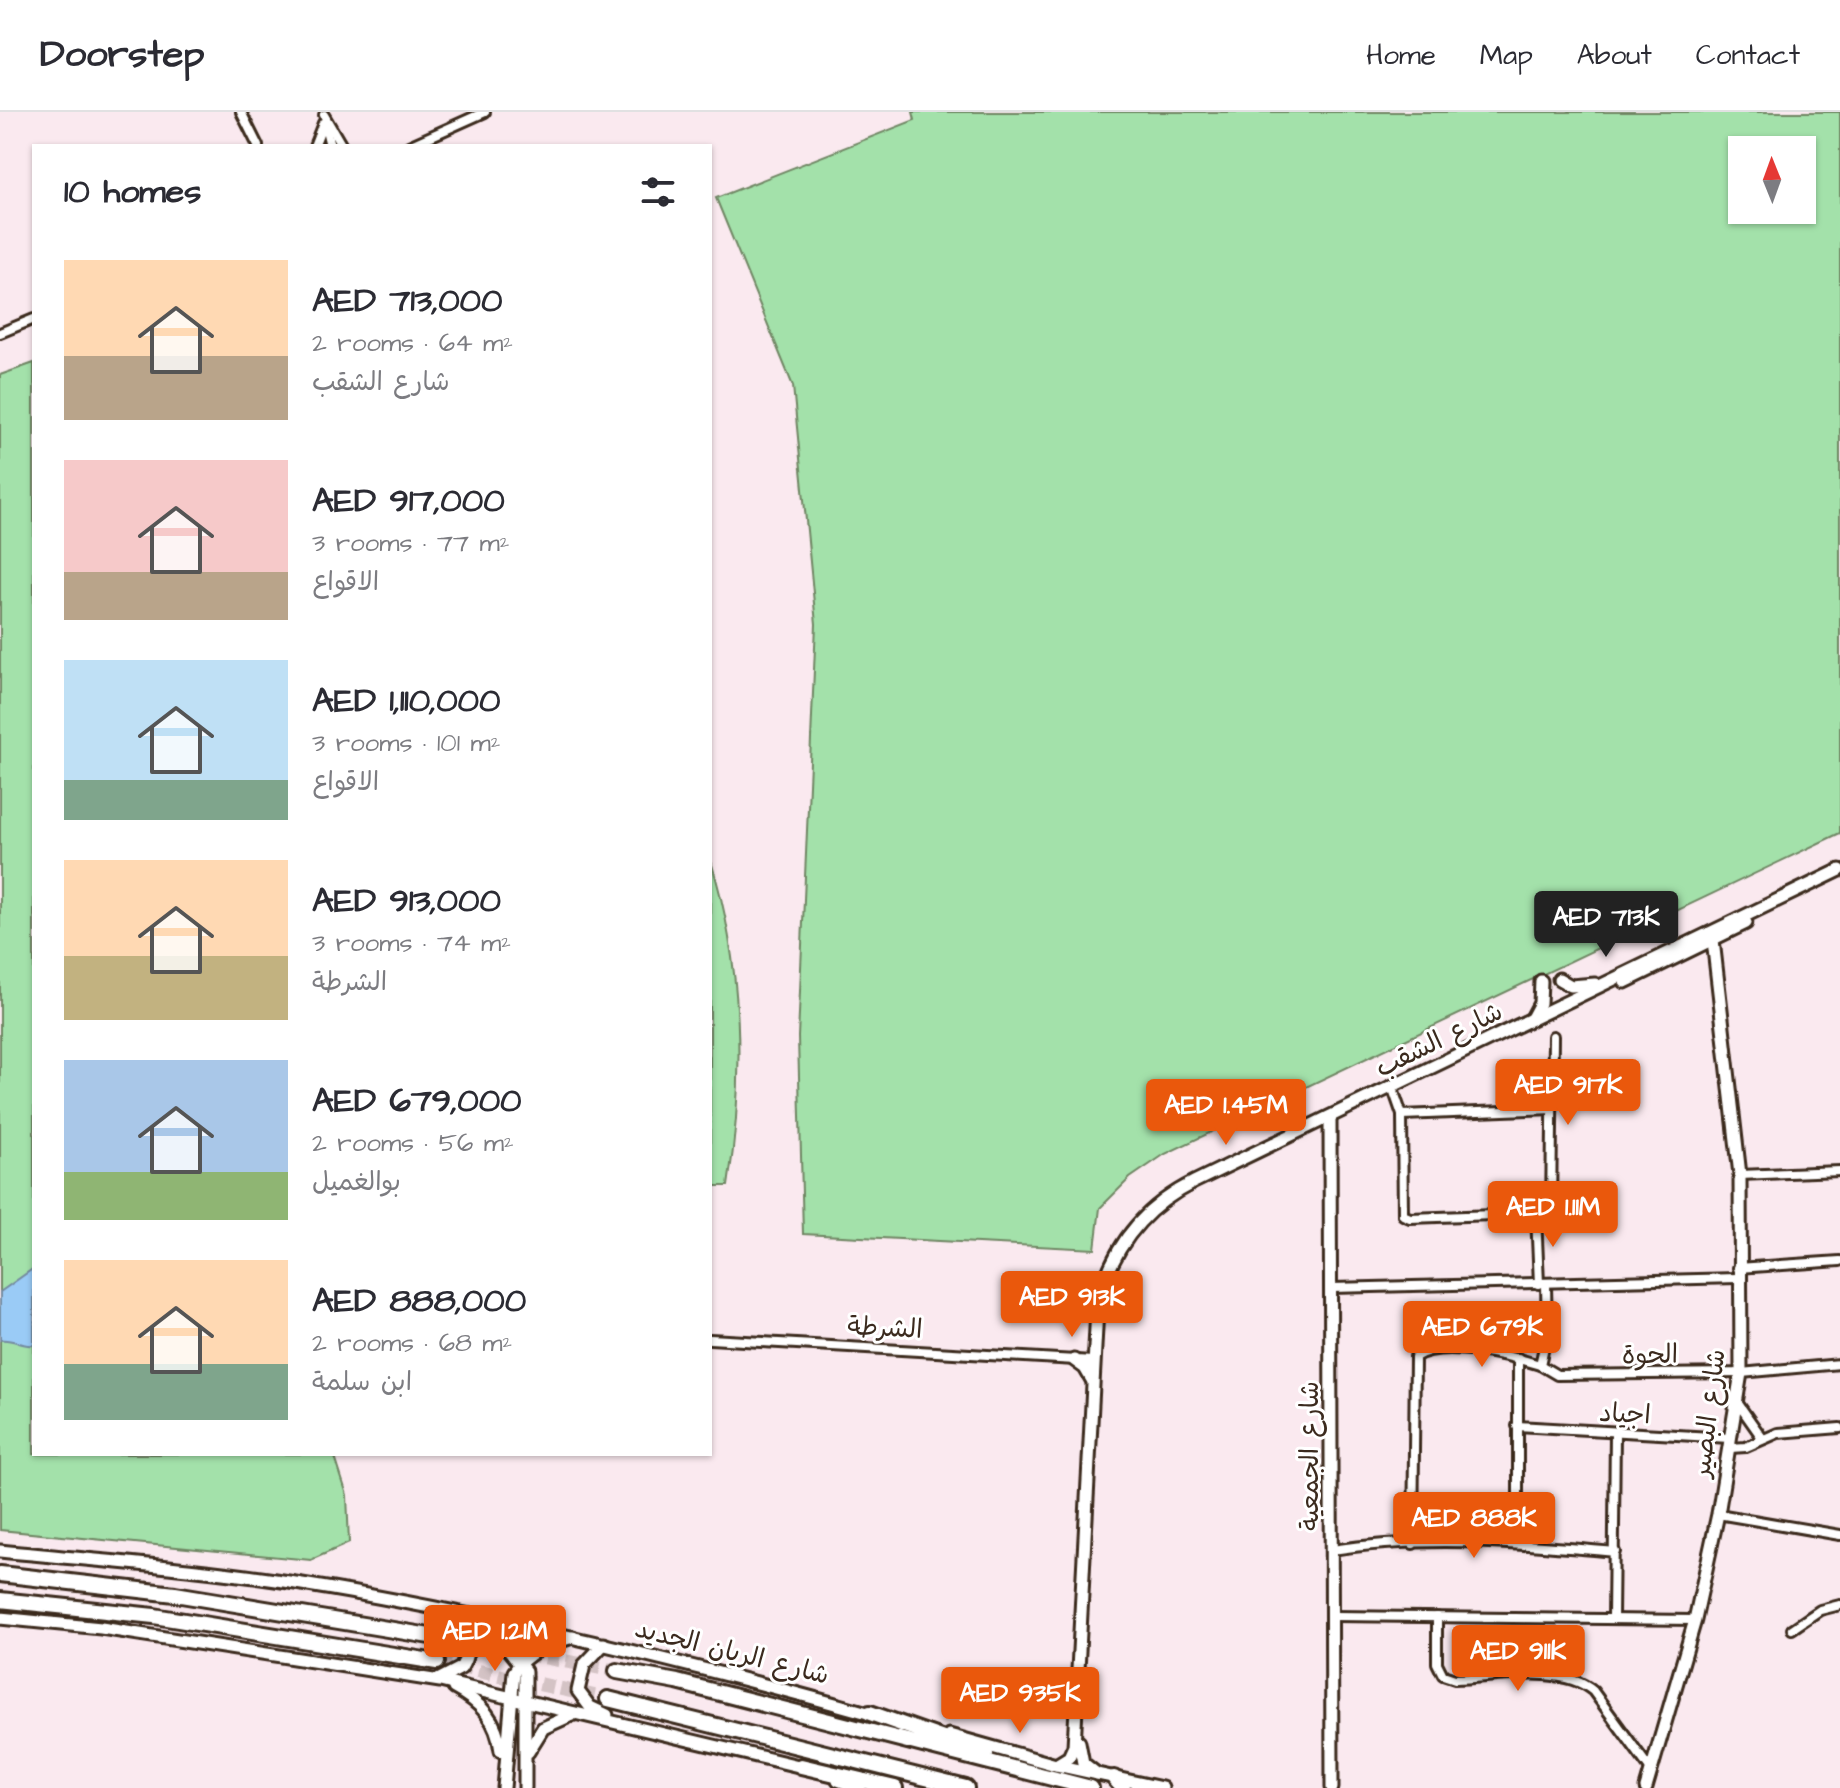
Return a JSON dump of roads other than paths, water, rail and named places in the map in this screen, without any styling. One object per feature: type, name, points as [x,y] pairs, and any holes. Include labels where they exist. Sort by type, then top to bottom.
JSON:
[{"type":"highway","points":[[0,1574],[175,1594],[442,1638]]},
{"type":"highway","points":[[0,1600],[154,1616],[437,1662]]},
{"type":"highway","name":"شارع الريان الجديد","points":[[617,1671],[691,1685],[1091,1783]]},
{"type":"highway","points":[[608,1699],[966,1788]]},
{"type":"highway","points":[[870,1713],[1091,1783]]},
{"type":"highway","points":[[801,1766],[895,1788]]},
{"type":"street","points":[[241,112],[257,144]]},
{"type":"street","points":[[413,144],[485,112]]},
{"type":"street","points":[[323,113],[327,144]]},
{"type":"street","points":[[315,144],[323,113]]},
{"type":"street","points":[[323,113],[341,144]]},
{"type":"street","points":[[0,333],[32,320]]},
{"type":"street","name":"شارع الشقب","points":[[1092,1457],[1094,1338],[1106,1275],[1122,1244],[1145,1216],[1183,1187],[1330,1120],[1840,870]]},
{"type":"street","name":"شارع الشقب","points":[[1330,1120],[1840,878]]},
{"type":"street","name":"شارع البصير","points":[[1646,1788],[1695,1620],[1718,1514],[1741,1373],[1738,1273],[1740,1175],[1713,940]]},
{"type":"street","points":[[1559,979],[1571,986],[1584,987],[1647,962]]},
{"type":"street","points":[[1531,1019],[1540,1003],[1541,981]]},
{"type":"street","points":[[1394,1092],[1402,1115],[1403,1215],[1410,1218],[1551,1213],[1553,1036]]},
{"type":"street","points":[[1402,1115],[1552,1109]]},
{"type":"street","name":"شارع الجمعية","points":[[1330,1120],[1332,1788]]},
{"type":"street","name":"شارع الشقب","points":[[1056,1765],[1069,1757],[1074,1746],[1103,1310],[1111,1277],[1126,1247],[1149,1220],[1176,1198],[1282,1143]]},
{"type":"street","points":[[1740,1175],[1840,1171]]},
{"type":"street","points":[[1413,1544],[1415,1357],[1442,1350],[1518,1358],[1540,1365],[1547,1333],[1536,1214]]},
{"type":"street","points":[[1331,1288],[1542,1284],[1738,1273],[1840,1261]]},
{"type":"street","points":[[1092,1380],[1074,1358],[1094,1338]]},
{"type":"street","name":"الشرطة","points":[[712,1339],[1094,1358]]},
{"type":"street","points":[[1518,1358],[1518,1544]]},
{"type":"street","name":"الحوة","points":[[1540,1365],[1557,1375],[1741,1373],[1840,1364]]},
{"type":"street","points":[[1736,1402],[1763,1439]]},
{"type":"street","name":"اجياد","points":[[1517,1426],[1730,1443],[1746,1447],[1796,1430],[1840,1428]]},
{"type":"street","points":[[1613,1619],[1615,1434]]},
{"type":"street","points":[[1718,1514],[1840,1535]]},
{"type":"street","points":[[1332,1550],[1413,1544],[1518,1544],[1615,1552]]},
{"type":"street","name":"شارع الريان الجديد","points":[[0,1551],[300,1583],[470,1615],[604,1644],[870,1713],[1056,1765],[1091,1783],[1162,1788]]},
{"type":"street","points":[[1792,1629],[1820,1610],[1840,1605]]},
{"type":"street","points":[[436,1680],[453,1675],[461,1668],[468,1649],[463,1629],[442,1610]]},
{"type":"street","points":[[470,1615],[520,1662],[525,1671],[525,1788]]},
{"type":"street","points":[[1333,1616],[1695,1620]]},
{"type":"street","points":[[1437,1617],[1437,1663],[1443,1675],[1455,1679],[1561,1675],[1582,1681],[1650,1769]]},
{"type":"street","points":[[0,1618],[101,1628],[436,1680],[801,1766],[860,1788]]},
{"type":"street","name":"شارع الشقب","points":[[1082,1634],[1078,1747],[1091,1783]]},
{"type":"street","points":[[504,1788],[512,1679],[520,1662],[539,1649],[574,1637]]},
{"type":"street","points":[[604,1644],[584,1665],[578,1691],[590,1707],[621,1723]]},
{"type":"street","points":[[436,1680],[481,1705],[493,1720],[504,1767]]},
{"type":"street","points":[[526,1756],[543,1728],[579,1713]]},
{"type":"water","points":[[32,1269],[32,1345],[0,1340],[0,1292]]},
{"type":"tunnel","points":[[442,1638],[617,1671]]},
{"type":"tunnel","points":[[437,1662],[608,1699]]}]
